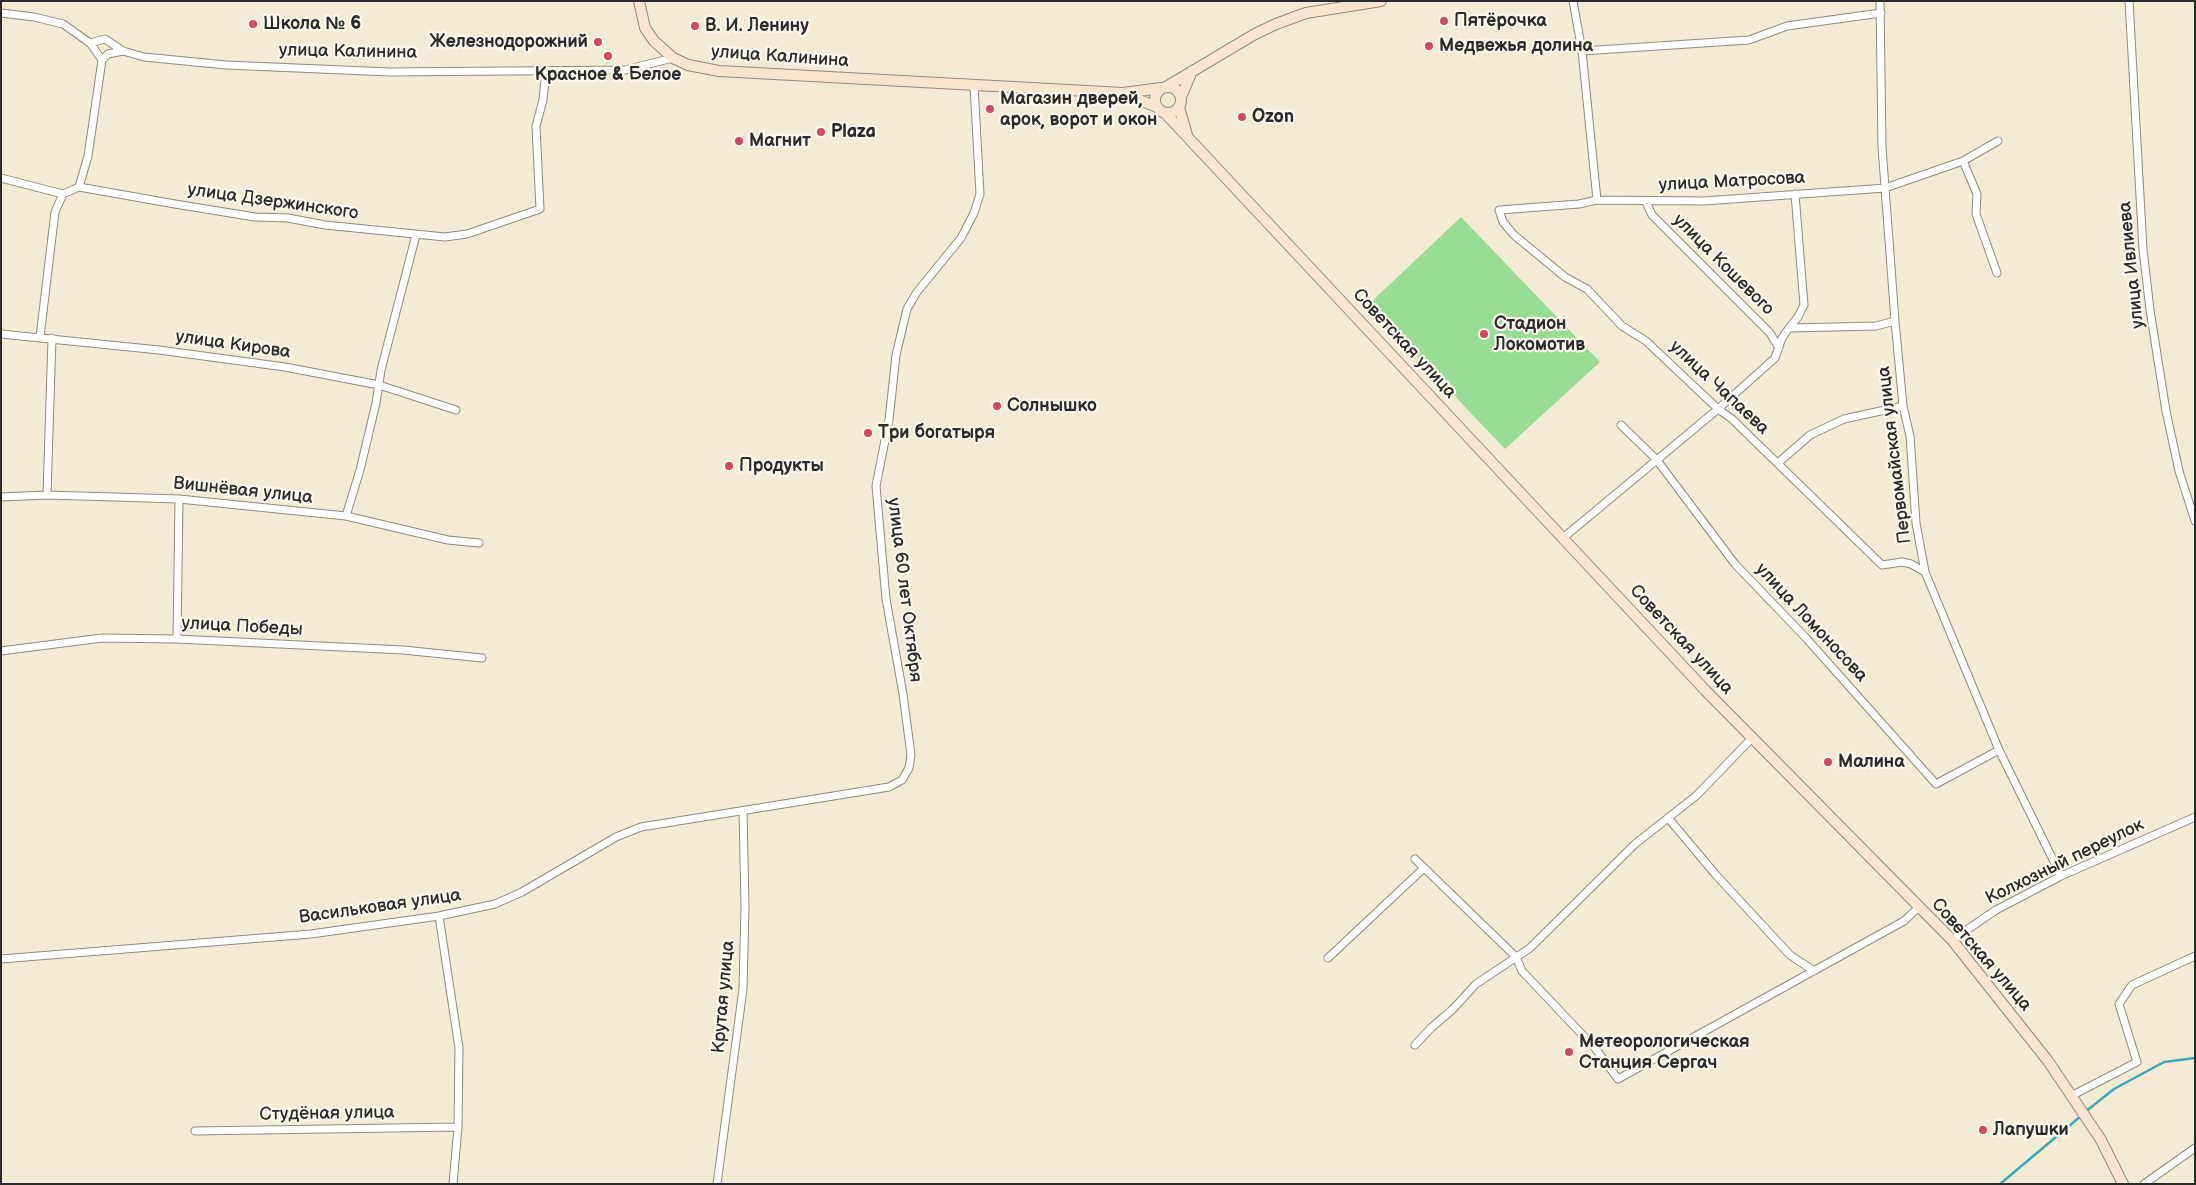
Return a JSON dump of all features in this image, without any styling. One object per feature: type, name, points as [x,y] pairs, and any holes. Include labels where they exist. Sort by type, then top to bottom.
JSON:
[{"type":"main road","points":[[639,1],[645,28],[654,42],[673,58]]},
{"type":"main road","points":[[1161,110],[1155,97],[1163,88],[1255,34],[1306,13],[1381,1]]},
{"type":"main road","name":"улица Калинина","points":[[673,58],[688,65],[719,71],[1123,93]]},
{"type":"main road","points":[[1123,93],[1161,110],[1175,111],[1192,71]]},
{"type":"main road","points":[[1123,93],[1163,88],[1176,89],[1180,102]]},
{"type":"main road","name":"Советская улица","points":[[1180,102],[1188,138]]},
{"type":"main road","name":"Советская улица","points":[[1161,110],[1752,738],[1952,940],[2042,1053],[2101,1140],[2123,1184]]},
{"type":"street","points":[[1573,1],[1582,51],[1597,200]]},
{"type":"street","name":"Первомайская улица","points":[[1880,1],[1882,147],[1895,321],[1903,406],[1910,436],[1916,523],[1925,572],[1999,750],[2061,876]]},
{"type":"street","name":"улица Ивлиева","points":[[2129,1],[2143,249],[2150,310],[2179,471],[2195,521]]},
{"type":"street","points":[[1582,51],[1749,40],[1787,26],[1881,13]]},
{"type":"street","points":[[1,14],[34,17],[63,24],[90,43],[102,60]]},
{"type":"street","name":"улица Калинина","points":[[90,43],[105,39],[123,51],[144,57],[226,65],[390,72],[626,70],[673,58]]},
{"type":"street","points":[[1,178],[63,194],[78,187],[88,156],[102,60],[108,54],[123,51]]},
{"type":"street","name":"улица Дзержинского","points":[[78,187],[255,217],[288,218],[325,225],[445,238],[467,234],[540,209],[536,126],[543,100],[546,70]]},
{"type":"street","name":"улица 60 лет Октября","points":[[743,812],[889,787],[902,780],[909,768],[910,746],[886,599],[876,486],[889,420],[896,355],[907,309],[917,292],[961,238],[974,213],[980,194],[974,84]]},
{"type":"street","name":"улица Матросова","points":[[1499,210],[1579,204],[1597,200],[1646,202],[1704,200],[1885,188],[1963,161],[1998,141]]},
{"type":"street","points":[[1963,161],[1977,194],[1976,214],[1997,272]]},
{"type":"street","points":[[40,337],[55,212],[63,194]]},
{"type":"street","points":[[1563,538],[1718,409],[1775,358],[1782,338],[1798,317],[1804,305],[1795,194]]},
{"type":"street","name":"улица Кошевого","points":[[1646,202],[1652,215],[1770,333],[1779,348]]},
{"type":"street","name":"улица Чапаева","points":[[1499,210],[1503,222],[1514,235],[1565,277],[1587,289],[1622,326],[1646,341],[1718,409],[1732,419],[1882,565],[1902,562],[1911,564],[1925,572]]},
{"type":"street","points":[[346,516],[360,470],[401,289],[416,235]]},
{"type":"street","points":[[1789,328],[1876,326],[1895,321]]},
{"type":"street","name":"улица Кирова","points":[[1,334],[52,338],[285,367],[379,385],[456,410]]},
{"type":"street","points":[[47,495],[52,338]]},
{"type":"street","points":[[1778,463],[1810,435],[1844,419],[1903,406]]},
{"type":"street","name":"улица Ломоносова","points":[[1621,425],[1656,459],[1736,564],[1806,638],[1936,784],[1999,750]]},
{"type":"street","name":"Вишнёвая улица","points":[[1,497],[47,495],[179,499],[346,516],[448,540],[479,544]]},
{"type":"street","points":[[177,638],[179,499]]},
{"type":"street","name":"улица Победы","points":[[1,651],[102,638],[177,638],[403,650],[482,658]]},
{"type":"street","points":[[1415,1044],[1430,1028],[1454,1009],[1476,984],[1530,948],[1548,932],[1572,905],[1635,844],[1697,795],[1752,738]]},
{"type":"street","name":"Васильковая улица","points":[[1,959],[311,934],[440,916],[495,904],[513,896],[616,837],[640,827],[743,812]]},
{"type":"street","name":"Крутая улица","points":[[717,1184],[743,989],[745,906],[743,812]]},
{"type":"street","name":"Колхозный переулок","points":[[1952,940],[1996,910],[2061,876],[2195,817]]},
{"type":"street","points":[[1669,819],[1716,875],[1790,955],[1814,970]]},
{"type":"street","points":[[1415,859],[1516,957],[1522,971],[1595,1048],[1618,1079],[1904,921],[1919,908]]},
{"type":"street","points":[[1328,958],[1424,868]]},
{"type":"street","points":[[440,916],[459,1048],[458,1128],[453,1184]]},
{"type":"street","points":[[2071,1096],[2137,1062],[2119,1004],[2132,985],[2195,956]]},
{"type":"street","name":"Студёная улица","points":[[195,1130],[458,1128]]},
{"type":"street","points":[[2144,1184],[2195,1148]]},
{"type":"green space","name":"Стадион Локомотив","points":[[1461,217],[1600,362],[1505,449],[1368,305]]},
{"type":"waterway","points":[[2085,1112],[2114,1089],[2164,1062],[2195,1058]]},
{"type":"waterway","points":[[2000,1184],[2081,1116]]},
{"type":"place","name":"Пятёрочка","points":[[1444,21]]},
{"type":"place","name":"Школа № 6","points":[[253,24]]},
{"type":"place","name":"В. И. Ленину","points":[[695,26]]},
{"type":"place","name":"Железнодорожний","points":[[598,42]]},
{"type":"place","name":"Медвежья долина","points":[[1429,46]]},
{"type":"place","name":"Красное & Белое","points":[[608,56]]},
{"type":"place","name":"Магазин дверей, арок, ворот и окон","points":[[990,109]]},
{"type":"place","name":"Ozon","points":[[1242,117]]},
{"type":"place","name":"Plaza","points":[[821,132]]},
{"type":"place","name":"Магнит","points":[[739,141]]},
{"type":"place","name":"Стадион Локомотив","points":[[1484,334]]},
{"type":"place","name":"Солнышко","points":[[997,406]]},
{"type":"place","name":"Три богатыря","points":[[868,433]]},
{"type":"place","name":"Продукты","points":[[729,466]]},
{"type":"place","name":"Малина","points":[[1828,762]]},
{"type":"place","name":"Метеорологическая Станция Сергач","points":[[1569,1052]]},
{"type":"place","name":"Лапушки","points":[[1983,1130]]}]
